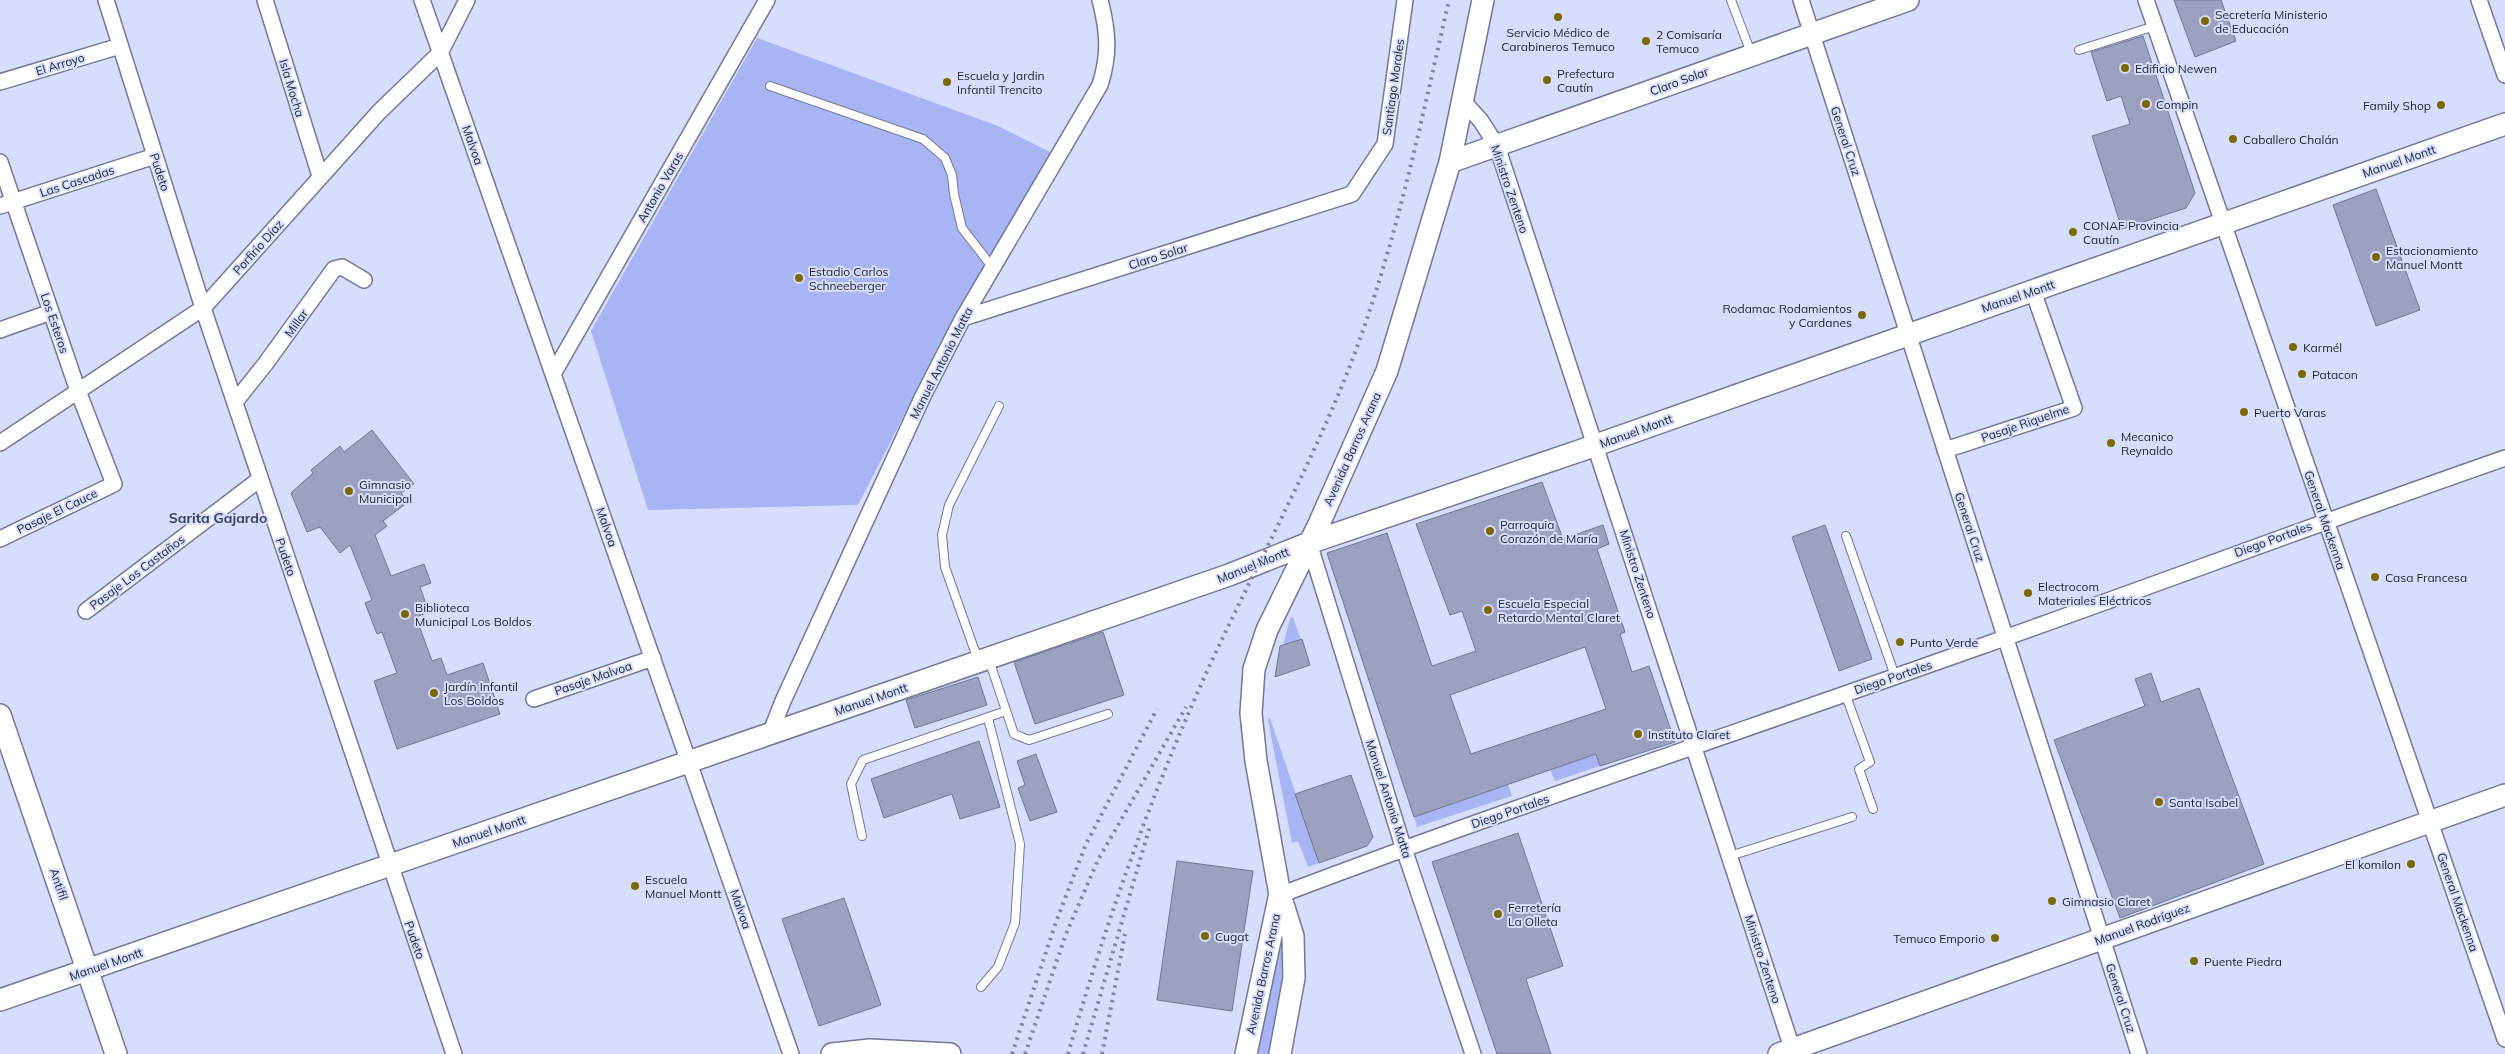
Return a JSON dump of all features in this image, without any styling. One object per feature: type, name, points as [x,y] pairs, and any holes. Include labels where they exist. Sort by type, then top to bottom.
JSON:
[{"type":"street","name":"Pudeto","points":[[106,0],[203,308],[454,1054]]},
{"type":"street","name":"Isla Mocha","points":[[265,0],[320,176]]},
{"type":"street","name":"Malvoa","points":[[422,0],[791,1054]]},
{"type":"street","name":"Porfirio Díaz","points":[[0,443],[203,308],[390,100],[440,53],[467,0]]},
{"type":"street","name":"Antonio Varas","points":[[553,374],[767,0]]},
{"type":"street","name":"Manuel Antonio Matta","points":[[770,734],[884,480],[963,318],[1100,85],[1108,51],[1106,23],[1100,0]]},
{"type":"street","name":"Santiago Morales","points":[[1352,194],[1385,144],[1406,0]]},
{"type":"street","name":"Avenida Barros Arana","points":[[1280,1054],[1294,978],[1292,936],[1280,895],[1252,735],[1251,690],[1254,670],[1264,637],[1387,371],[1450,162],[1464,102],[1483,0]]},
{"type":"street","name":"General Cruz","points":[[1801,0],[2139,1054]]},
{"type":"street","name":"Claro Solar","points":[[1450,162],[1908,0]]},
{"type":"street","name":"General Mackenna","points":[[2146,0],[2505,1039]]},
{"type":"street","points":[[2479,0],[2505,75]]},
{"type":"street","name":"El Arroyo","points":[[0,82],[120,46]]},
{"type":"street","name":"Ministro Zenteno","points":[[1464,102],[1481,121],[1497,146],[1730,856],[1789,1052]]},
{"type":"street","name":"Manuel Montt","points":[[0,1000],[1230,575],[1309,543],[1595,445],[2505,124]]},
{"type":"street","name":"Las Cascadas","points":[[6,204],[155,156]]},
{"type":"street","name":"Los Esteros","points":[[0,162],[6,204],[51,312],[78,391],[114,484]]},
{"type":"street","name":"Claro Solar","points":[[963,318],[1352,194]]},
{"type":"street","name":"Millar","points":[[235,402],[266,363],[334,269],[342,267],[364,280]]},
{"type":"street","name":"Pasaje Riquelme","points":[[1945,450],[2074,408],[2033,291]]},
{"type":"street","points":[[0,330],[51,312]]},
{"type":"street","name":"Diego Portales","points":[[1280,895],[1404,848],[2005,638],[2326,520],[2505,458]]},
{"type":"street","name":"Pasaje Los Castaños","points":[[86,611],[260,479]]},
{"type":"street","name":"Pasaje El Cauce","points":[[0,539],[114,484]]},
{"type":"street","name":"Manuel Antonio Matta","points":[[1309,543],[1404,848],[1473,1054]]},
{"type":"street","name":"Pasaje Malvoa","points":[[534,699],[653,658]]},
{"type":"street","name":"Antifil","points":[[0,716],[116,1054]]},
{"type":"street","name":"Manuel Rodríguez","points":[[1789,1052],[2102,938],[2505,796]]},
{"type":"street","name":"Avenida Barros Arana","points":[[1246,1054],[1280,895]]},
{"type":"street","points":[[832,1054],[870,1050],[945,1054]]},
{"type":"lane","points":[[1731,0],[1752,55]]},
{"type":"lane","points":[[2079,50],[2155,26]]},
{"type":"lane","points":[[770,86],[923,139],[944,158],[952,175],[954,194],[962,228],[993,268]]},
{"type":"lane","points":[[999,406],[980,448],[949,505],[942,535],[945,567],[1014,734],[1030,740],[1108,714]]},
{"type":"lane","points":[[1846,536],[1895,676]]},
{"type":"lane","points":[[1845,693],[1870,762],[1859,769],[1872,809]]},
{"type":"lane","points":[[862,836],[851,784],[863,760],[1006,711]]},
{"type":"lane","points":[[981,987],[998,967],[1015,923],[1020,844],[988,718]]},
{"type":"lane","points":[[1730,856],[1852,817]]},
{"type":"shaded area","name":"Estadio Carlos Schneeberger","points":[[757,38],[998,126],[1052,153],[952,322],[858,505],[648,510],[591,331]]},
{"type":"shaded area","points":[[1293,617],[1301,640],[1283,646],[1290,618]]},
{"type":"shaded area","points":[[1270,718],[1319,863],[1308,867],[1298,841],[1292,843],[1268,720]]},
{"type":"shaded area","points":[[1596,754],[1600,766],[1555,781],[1550,769]]},
{"type":"shaded area","points":[[1508,784],[1512,796],[1417,827],[1414,817]]},
{"type":"shaded area","points":[[1284,932],[1290,935],[1273,1054],[1258,1054],[1280,937]]},
{"type":"building","name":"Secretería Ministerio de Educación","points":[[2174,0],[2221,0],[2236,41],[2195,57]]},
{"type":"building","points":[[2143,36],[2195,193],[2186,208],[2122,229],[2092,136],[2130,124],[2121,96],[2107,101],[2091,52]]},
{"type":"building","name":"Estacionamiento Manuel Montt","points":[[2376,189],[2420,310],[2376,326],[2333,205]]},
{"type":"building","points":[[372,430],[414,484],[401,493],[408,502],[383,521],[387,526],[375,535],[391,576],[424,564],[431,583],[420,587],[429,612],[416,617],[432,661],[441,658],[447,675],[483,663],[500,714],[397,749],[374,681],[397,673],[382,632],[377,634],[365,603],[372,600],[350,545],[340,553],[320,527],[307,532],[291,493],[313,473],[311,470],[340,446],[344,452]]},
{"type":"building","name":"Escuela Especial Retardo Mental Claret","points":[[1542,482],[1563,539],[1603,525],[1609,544],[1597,549],[1625,632],[1620,634],[1632,672],[1649,666],[1675,742],[1600,766],[1596,754],[1414,817],[1327,553],[1387,533],[1432,666],[1476,651],[1462,611],[1450,615],[1416,524]],"holes":[[[1585,647],[1606,709],[1471,754],[1450,695]]]},
{"type":"building","points":[[1825,525],[1872,659],[1839,671],[1792,537]]},
{"type":"building","points":[[1103,632],[1124,695],[1035,724],[1014,662]]},
{"type":"building","points":[[1302,639],[1310,665],[1275,677],[1280,646]]},
{"type":"building","name":"Santa Isabel","points":[[2151,673],[2161,702],[2199,688],[2264,864],[2120,918],[2054,740],[2145,706],[2135,679]]},
{"type":"building","points":[[978,677],[987,705],[915,728],[906,700]]},
{"type":"building","points":[[979,741],[1000,807],[960,819],[952,794],[884,818],[871,779]]},
{"type":"building","points":[[1036,754],[1057,812],[1030,821],[1018,788],[1025,785],[1017,761]]},
{"type":"building","points":[[1351,775],[1373,837],[1367,846],[1319,863],[1295,794]]},
{"type":"building","name":"Ferretería La Olleta","points":[[1518,833],[1563,966],[1526,979],[1551,1054],[1497,1054],[1432,862]]},
{"type":"building","name":"Cugat","points":[[1177,861],[1253,871],[1232,1011],[1157,1000]]},
{"type":"building","points":[[844,898],[881,1005],[819,1026],[782,919]]},
{"type":"railway","points":[[1068,1054],[1114,907],[1168,762],[1209,667],[1314,450],[1346,376],[1363,330],[1405,190],[1449,0]]},
{"type":"railway","points":[[1025,1054],[1066,934],[1098,860],[1186,707]]},
{"type":"railway","points":[[1012,1054],[1056,922],[1086,844],[1157,709]]},
{"type":"railway","points":[[1083,1054],[1150,826]]},
{"type":"railway","points":[[1102,1054],[1125,934]]},
{"type":"place","name":"Servicio Médico de Carabineros Temuco","points":[[1558,17]]},
{"type":"place","name":"Secretería Ministerio de Educación","points":[[2205,21]]},
{"type":"place","name":"2 Comisaría Temuco","points":[[1646,41]]},
{"type":"place","name":"Edificio Newen","points":[[2125,68]]},
{"type":"place","name":"Prefectura Cautín","points":[[1547,80]]},
{"type":"place","name":"Escuela y Jardin Infantil Trencito","points":[[947,82]]},
{"type":"place","name":"Compin","points":[[2146,104]]},
{"type":"place","name":"Family Shop","points":[[2441,105]]},
{"type":"place","name":"Caballero Chalán","points":[[2233,139]]},
{"type":"place","name":"CONAF Provincia Cautín","points":[[2073,232]]},
{"type":"place","name":"Estacionamiento Manuel Montt","points":[[2376,257]]},
{"type":"place","name":"Estadio Carlos Schneeberger","points":[[799,278]]},
{"type":"place","name":"Rodamac Rodamientos y Cardanes","points":[[1862,315]]},
{"type":"place","name":"Karmél","points":[[2293,347]]},
{"type":"place","name":"Patacon","points":[[2302,374]]},
{"type":"place","name":"Puerto Varas","points":[[2244,412]]},
{"type":"place","name":"Mecanico Reynaldo","points":[[2111,443]]},
{"type":"place","name":"Gimnasio Municipal","points":[[349,491]]},
{"type":"place","name":"Parroquia Corazón de María","points":[[1490,531]]},
{"type":"place","name":"Casa Francesa","points":[[2375,577]]},
{"type":"place","name":"Electrocom Materiales Eléctricos","points":[[2028,593]]},
{"type":"place","name":"Escuela Especial Retardo Mental Claret","points":[[1488,610]]},
{"type":"place","name":"Biblioteca Municipal Los Boldos","points":[[405,614]]},
{"type":"place","name":"Punto Verde","points":[[1900,642]]},
{"type":"place","name":"Jardín Infantil Los Boldos","points":[[434,693]]},
{"type":"place","name":"Instituto Claret","points":[[1638,734]]},
{"type":"place","name":"Santa Isabel","points":[[2159,802]]},
{"type":"place","name":"El komilon","points":[[2411,864]]},
{"type":"place","name":"Escuela Manuel Montt","points":[[635,886]]},
{"type":"place","name":"Gimnasio Claret","points":[[2052,901]]},
{"type":"place","name":"Ferretería La Olleta","points":[[1498,914]]},
{"type":"place","name":"Cugat","points":[[1205,936]]},
{"type":"place","name":"Temuco Emporio","points":[[1995,938]]},
{"type":"place","name":"Puente Piedra","points":[[2194,961]]},
{"type":"district","name":"Sarita Gajardo","points":[[218,518]]}]
